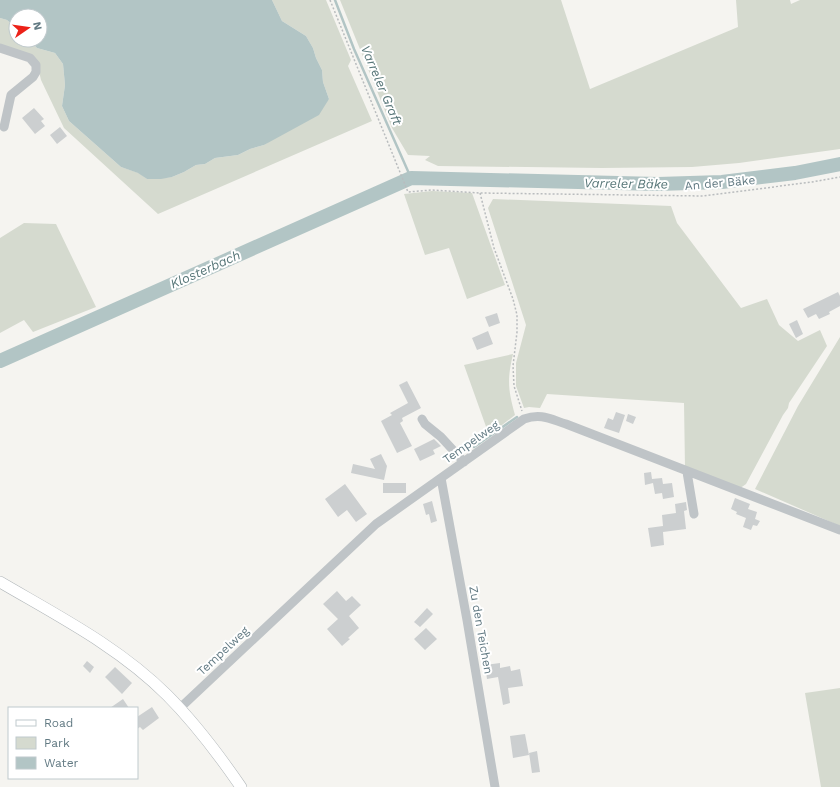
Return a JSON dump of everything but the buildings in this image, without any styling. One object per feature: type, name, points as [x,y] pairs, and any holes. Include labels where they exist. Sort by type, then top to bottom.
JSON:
[{"type":"main road","points":[[0,582],[108,646],[156,684],[180,708],[206,739],[241,787]]},
{"type":"street","points":[[0,48],[30,58],[36,65],[36,72],[33,78],[11,95],[4,127]]},
{"type":"street","points":[[524,419],[539,416],[566,424],[840,530]]},
{"type":"street","points":[[422,419],[425,424],[464,462]]},
{"type":"street","name":"Tempelweg","points":[[180,708],[376,524],[524,419]]},
{"type":"street","points":[[687,472],[694,514]]},
{"type":"street","name":"Zu den Teichen","points":[[441,478],[468,620],[495,787]]},
{"type":"path","name":"An der Bäke","points":[[330,0],[408,192],[432,190],[480,193],[703,196],[840,177]]},
{"type":"path","points":[[480,193],[494,248],[515,307],[518,324],[513,366],[514,386],[524,419]]},
{"type":"green space","points":[[272,0],[326,0],[351,60],[348,66],[372,121],[158,214],[64,128],[41,80],[37,63],[0,45],[0,18],[8,21],[8,48],[37,48],[55,53],[63,64],[65,85],[62,106],[69,121],[121,167],[139,173],[147,179],[172,177],[196,165],[205,164],[215,158],[238,155],[250,149],[264,145],[329,99],[323,82],[322,70],[313,48],[306,36],[282,21]]},
{"type":"green space","points":[[340,0],[561,0],[590,89],[738,27],[736,0],[790,0],[791,4],[800,0],[840,0],[840,149],[739,163],[692,167],[602,168],[438,166],[425,160],[430,156],[408,155],[392,128]]},
{"type":"green space","points":[[432,191],[472,193],[505,285],[467,299],[449,248],[425,255],[404,194]]},
{"type":"green space","points":[[493,199],[671,206],[677,223],[741,308],[767,299],[779,325],[798,341],[820,330],[827,346],[789,403],[788,408],[746,484],[739,489],[685,468],[684,403],[547,394],[540,408],[524,408],[516,386],[516,363],[526,325],[488,208]]},
{"type":"green space","points":[[24,223],[56,224],[96,307],[33,332],[24,320],[0,333],[0,238]]},
{"type":"green space","points":[[840,337],[840,526],[755,489],[798,406]]},
{"type":"green space","points":[[513,354],[509,385],[515,415],[489,435],[464,365]]},
{"type":"green space","points":[[840,688],[840,787],[821,787],[805,693]]},
{"type":"water","points":[[0,0],[272,0],[282,21],[306,36],[313,48],[322,70],[323,82],[329,99],[319,115],[264,145],[250,149],[238,155],[215,158],[205,164],[196,165],[172,177],[147,179],[138,173],[121,167],[69,121],[62,106],[65,85],[63,64],[55,53],[37,48],[48,48],[48,8],[8,8],[8,21],[0,18]]},
{"type":"waterway","name":"Varreler Graft","points":[[335,0],[354,49],[411,178]]},
{"type":"waterway","name":"Klosterbach","points":[[0,361],[411,178],[658,184],[722,182],[795,173],[840,164]]},
{"type":"waterway","points":[[474,447],[517,417]]},
{"type":"water label","name":"Varreler Bäke","points":[[626,183]]}]
